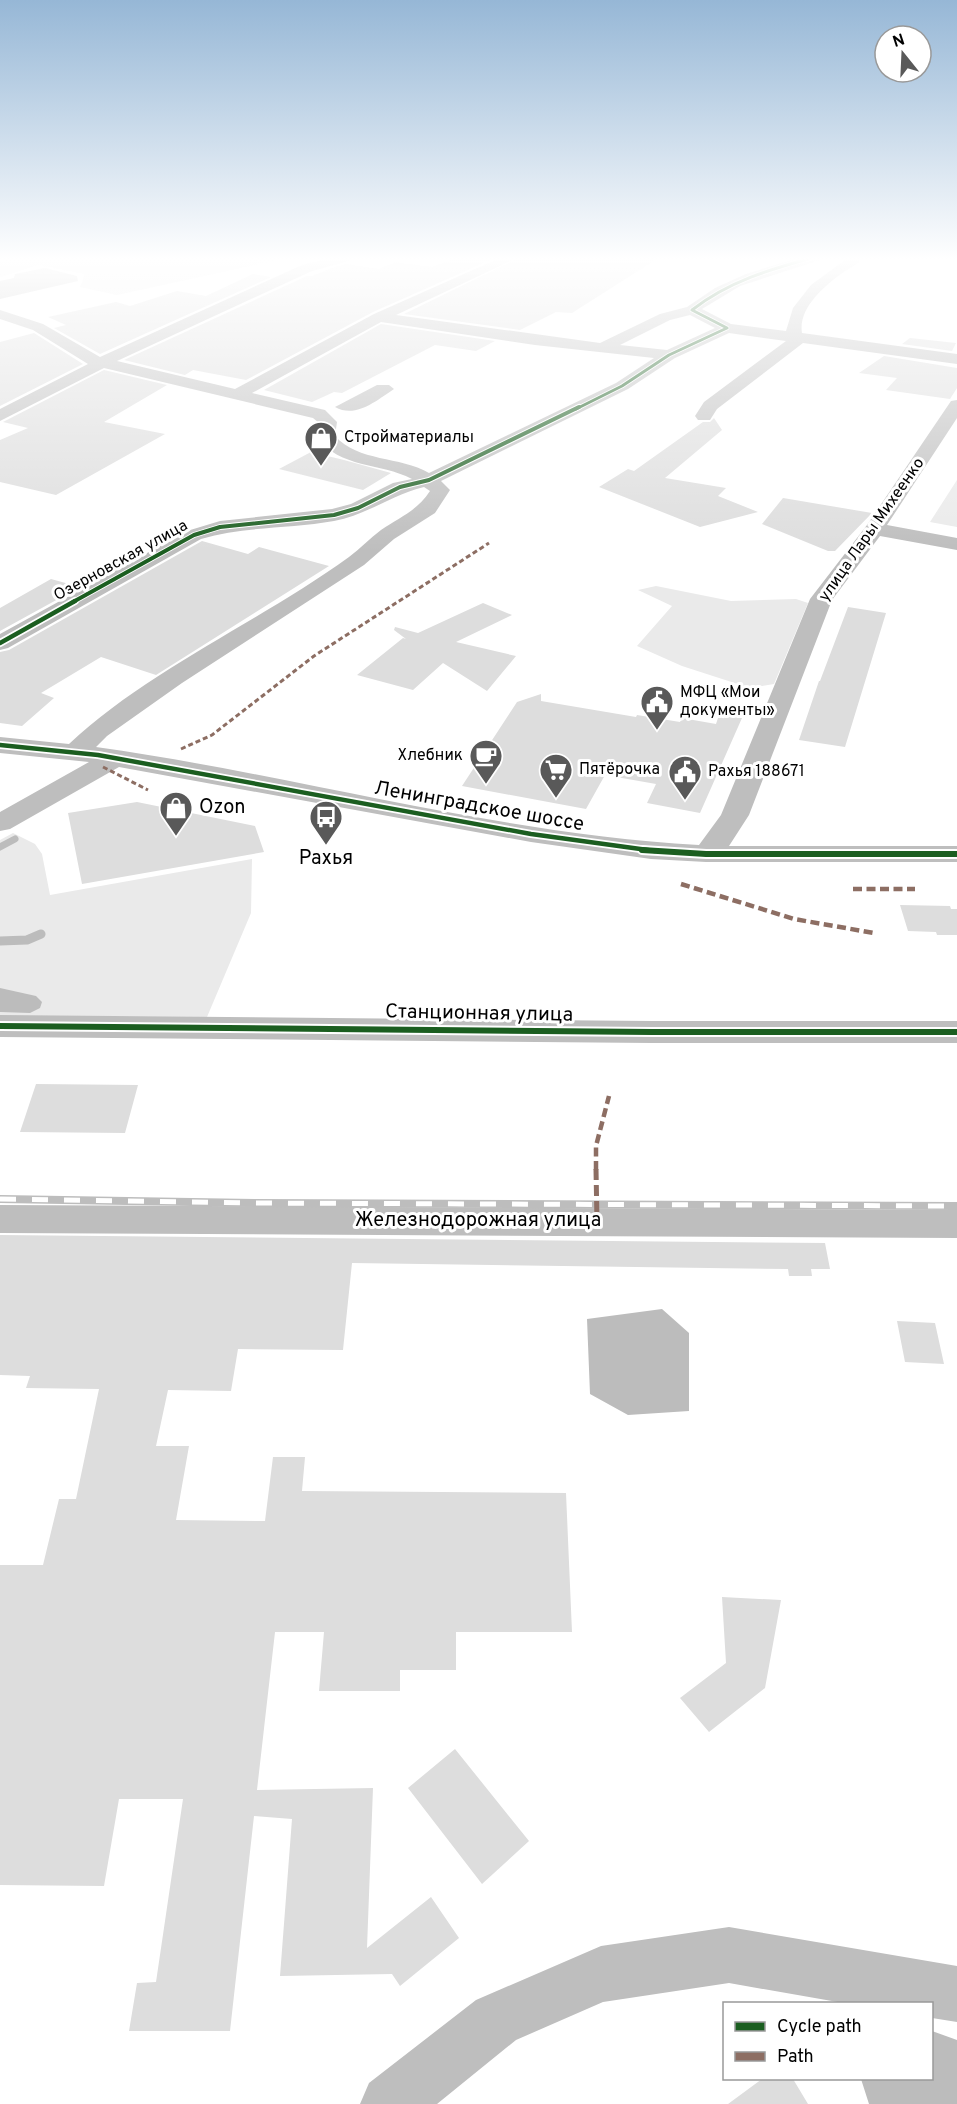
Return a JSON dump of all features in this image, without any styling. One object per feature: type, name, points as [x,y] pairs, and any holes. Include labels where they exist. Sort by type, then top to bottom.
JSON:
[{"type":"street","points":[[76,752],[98,731],[174,678],[357,561],[387,535],[428,509],[440,490],[429,480],[404,468],[351,456],[333,447],[326,437],[328,422],[320,414],[104,362],[84,355]]},
{"type":"street","points":[[0,416],[119,355]]},
{"type":"street","points":[[240,393],[309,355]]},
{"type":"street","name":"Озерновская улица","points":[[0,643],[194,535],[220,527],[334,515],[358,508],[400,487],[429,480],[622,386],[669,355]]},
{"type":"street","points":[[704,416],[710,406],[777,355]]},
{"type":"street","points":[[927,355],[957,359]]},
{"type":"street","name":"улица Лары Михеенко","points":[[705,854],[723,835],[735,815],[821,600],[875,530],[957,405]]},
{"type":"street","points":[[875,530],[957,544]]},
{"type":"street","name":"Ленинградское шоссе","points":[[0,745],[115,758],[597,845],[705,854],[957,854]]},
{"type":"street","points":[[0,823],[115,758]]},
{"type":"street","name":"Станционная улица","points":[[0,1026],[652,1032],[957,1032]]},
{"type":"street","name":"Железнодорожная улица","points":[[0,1219],[957,1224]]},
{"type":"street","points":[[390,2104],[496,2020],[601,1974],[729,1955],[957,1994]]},
{"type":"shaded area","points":[[377,385],[389,385],[394,389],[366,407],[351,411],[335,407]]},
{"type":"shaded area","points":[[957,480],[957,527],[930,522]]},
{"type":"shaded area","points":[[656,586],[731,601],[796,599],[808,603],[774,684],[750,688],[682,666],[637,646],[672,606],[638,590]]},
{"type":"shaded area","points":[[13,833],[35,844],[42,854],[50,895],[252,859],[251,913],[207,1017],[0,1016],[0,840]]},
{"type":"shaded area","points":[[0,988],[36,996],[42,1002],[40,1008],[30,1013],[0,1012]]},
{"type":"shaded area","points":[[662,1309],[689,1333],[689,1411],[628,1415],[590,1394],[587,1319]]},
{"type":"shaded area","points":[[933,2031],[957,2040],[957,2104],[869,2104],[861,2080],[933,2080]]},
{"type":"building","points":[[0,355],[69,355],[83,364],[0,406]]},
{"type":"building","points":[[134,355],[292,355],[246,380],[193,370],[185,375],[124,360]]},
{"type":"building","points":[[326,355],[415,355],[342,393],[334,392],[312,402],[264,390]]},
{"type":"building","points":[[884,356],[957,368],[957,388],[950,399],[886,390],[897,378],[859,373]]},
{"type":"building","points":[[104,370],[167,385],[104,422],[165,434],[56,495],[0,482],[0,440],[28,428],[3,422]]},
{"type":"building","points":[[714,418],[722,430],[665,478],[726,488],[718,496],[758,512],[700,527],[599,487],[628,469],[634,471],[703,422],[710,422]]},
{"type":"building","name":"Стройматериалы","points":[[311,452],[391,473],[363,490],[279,469]]},
{"type":"building","points":[[783,498],[872,513],[835,551],[828,551],[762,524]]},
{"type":"building","points":[[202,541],[248,554],[259,547],[329,566],[156,675],[101,657],[41,693],[54,698],[22,726],[0,723],[0,652],[9,650]]},
{"type":"building","points":[[51,579],[80,587],[0,631],[0,608]]},
{"type":"building","points":[[483,603],[512,615],[456,642],[516,656],[487,691],[443,663],[413,690],[357,675],[403,638],[406,639],[394,630],[395,627],[418,633]]},
{"type":"building","points":[[848,607],[886,613],[845,747],[799,740],[819,681]]},
{"type":"building","points":[[541,694],[541,701],[636,717],[637,715],[680,722],[682,718],[716,724],[719,715],[742,718],[700,813],[647,803],[656,784],[605,775],[586,809],[462,786],[517,702]]},
{"type":"building","points":[[137,802],[255,826],[264,852],[82,884],[68,813]]},
{"type":"building","points":[[900,905],[950,906],[951,909],[957,909],[957,935],[908,931]]},
{"type":"building","points":[[36,1084],[138,1085],[125,1133],[20,1132]]},
{"type":"building","points":[[0,1235],[825,1243],[830,1269],[811,1269],[812,1276],[789,1276],[788,1269],[352,1263],[343,1350],[238,1349],[231,1391],[168,1390],[156,1446],[189,1446],[176,1520],[265,1521],[273,1457],[305,1457],[302,1491],[566,1493],[572,1632],[456,1632],[456,1670],[400,1670],[400,1691],[319,1691],[324,1632],[275,1632],[257,1790],[373,1788],[367,1948],[431,1897],[459,1938],[400,1986],[392,1974],[280,1976],[292,1819],[254,1816],[230,2031],[129,2031],[137,1983],[156,1982],[183,1799],[119,1799],[104,1886],[0,1885],[0,1565],[43,1565],[59,1499],[76,1499],[99,1389],[26,1388],[30,1376],[0,1375]]},
{"type":"building","points":[[897,1321],[935,1323],[944,1364],[905,1362]]},
{"type":"building","points":[[722,1597],[781,1600],[765,1688],[709,1732],[680,1698],[726,1663]]},
{"type":"building","points":[[455,1749],[529,1841],[482,1884],[408,1788]]},
{"type":"building","points":[[761,2080],[794,2080],[808,2104],[728,2104]]},
{"type":"waterway","points":[[0,847],[15,839]]},
{"type":"waterway","points":[[0,941],[27,940],[41,934]]},
{"type":"railway","points":[[0,1199],[255,1203],[957,1206]]},
{"type":"marked path","points":[[181,749],[212,735],[314,656],[489,543]]},
{"type":"marked path","points":[[103,767],[148,790]]},
{"type":"marked path","points":[[681,884],[794,919],[874,933]]},
{"type":"marked path","points":[[853,889],[915,889]]},
{"type":"marked path","points":[[597,1222],[596,1146],[609,1096]]},
{"type":"cycle path","points":[[0,643],[194,535],[220,527],[334,515],[358,508],[400,487],[429,480],[622,386],[669,355]]},
{"type":"cycle path","points":[[0,745],[98,755],[531,834],[651,851],[706,854],[957,854]]},
{"type":"cycle path","points":[[0,1026],[652,1032],[957,1032]]},
{"type":"place","name":"Стройматериалы","points":[[321,467]]},
{"type":"place","name":"МФЦ «Мои документы»","points":[[657,731]]},
{"type":"place","name":"Хлебник","points":[[486,785]]},
{"type":"place","name":"Пятёрочка","points":[[556,799]]},
{"type":"place","name":"Рахья 188671","points":[[685,801]]},
{"type":"place","name":"Ozon","points":[[176,837]]},
{"type":"place","name":"Рахья","points":[[326,846]]}]
